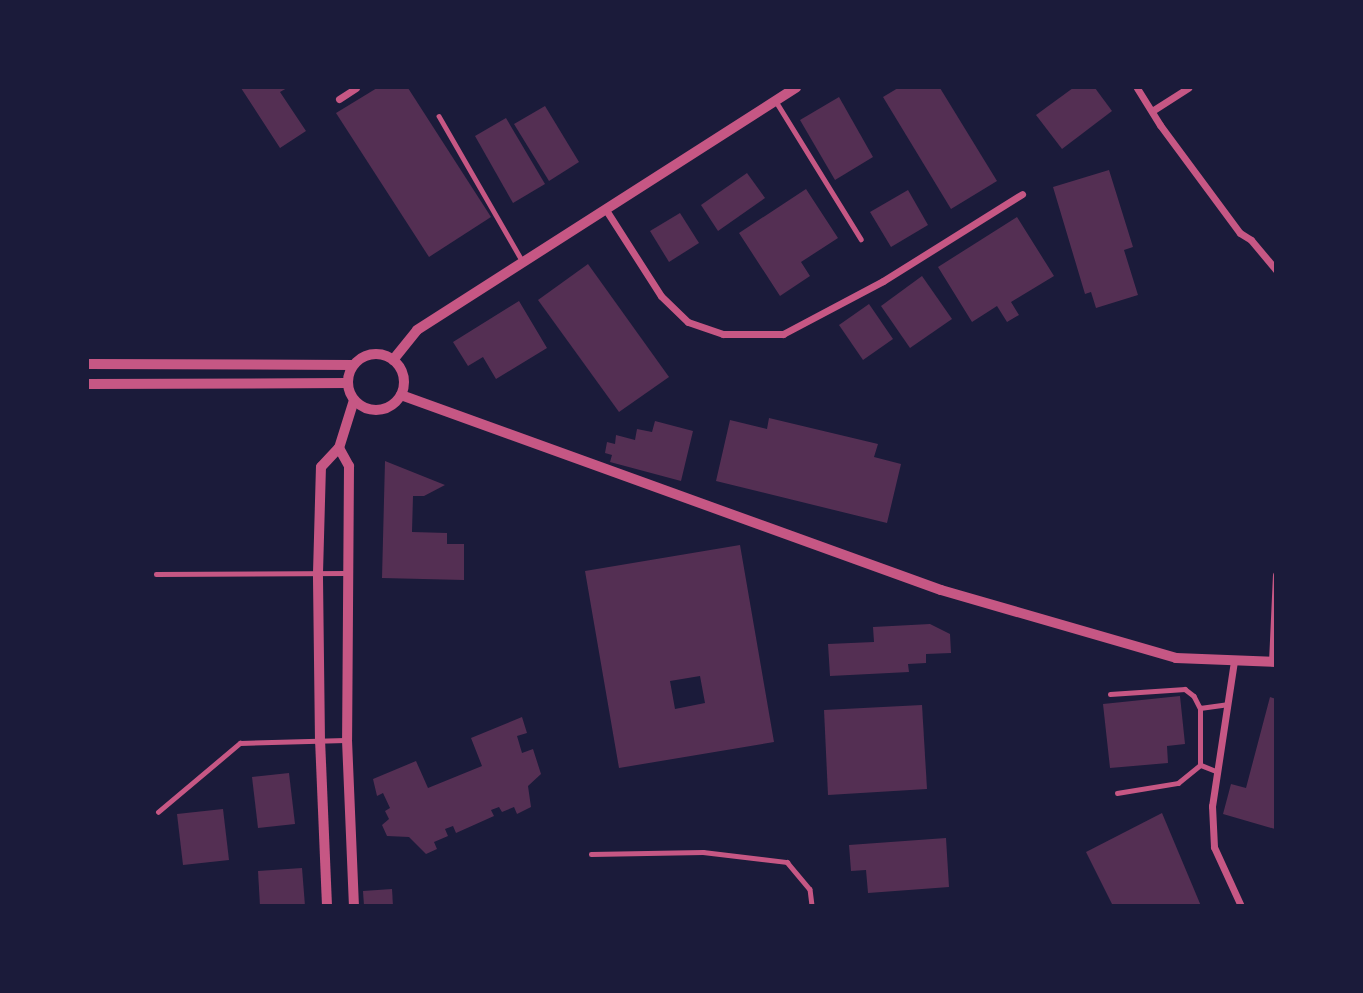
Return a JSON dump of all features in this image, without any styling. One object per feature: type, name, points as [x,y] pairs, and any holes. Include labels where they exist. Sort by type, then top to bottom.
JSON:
[{"type":"street","points":[[340,99],[356,88]]},
{"type":"street","points":[[393,360],[416,330],[796,88]]},
{"type":"street","points":[[1138,88],[1240,233],[1251,240],[1276,270]]},
{"type":"street","points":[[1152,111],[1188,88]]},
{"type":"street","points":[[606,210],[661,296],[688,322],[723,334],[783,334],[883,281],[1022,194]]},
{"type":"street","points":[[88,364],[353,365],[372,354],[393,360],[404,378],[401,395],[390,407],[369,410],[354,400]]},
{"type":"street","points":[[163,364],[163,384]]},
{"type":"street","points":[[327,905],[320,742],[318,573],[321,467],[339,448],[354,400],[348,383],[353,365]]},
{"type":"street","points":[[88,384],[348,383]]},
{"type":"street","points":[[401,395],[941,590],[1176,658],[1274,662],[1276,575]]},
{"type":"street","points":[[339,448],[349,466],[346,573],[347,740],[354,905]]},
{"type":"street","points":[[1234,661],[1212,806],[1214,847],[1241,905]]},
{"type":"lane","points":[[775,101],[861,239]]},
{"type":"lane","points":[[439,116],[523,262]]},
{"type":"lane","points":[[156,574],[346,573]]},
{"type":"lane","points":[[1110,694],[1185,690],[1194,696],[1199,708],[1200,765]]},
{"type":"lane","points":[[1199,708],[1227,704]]},
{"type":"lane","points":[[158,812],[240,743],[347,740]]},
{"type":"lane","points":[[1200,765],[1217,772]]},
{"type":"lane","points":[[1118,793],[1178,783],[1200,765]]},
{"type":"lane","points":[[591,854],[702,852],[787,862],[810,889],[812,905]]},
{"type":"building","points":[[241,88],[287,88],[280,92],[306,131],[280,148]]},
{"type":"building","points":[[377,88],[408,88],[491,217],[429,257],[336,113]]},
{"type":"building","points":[[898,88],[940,88],[997,181],[951,209],[883,97]]},
{"type":"building","points":[[1073,88],[1095,88],[1112,111],[1062,149],[1036,115]]},
{"type":"building","points":[[839,97],[873,157],[835,180],[800,120]]},
{"type":"building","points":[[545,106],[579,162],[549,181],[514,124]]},
{"type":"building","points":[[506,118],[545,184],[513,203],[475,136]]},
{"type":"building","points":[[1109,170],[1133,247],[1124,250],[1138,295],[1096,308],[1091,292],[1085,294],[1053,187]]},
{"type":"building","points":[[747,173],[765,198],[718,231],[701,205]]},
{"type":"building","points":[[806,189],[838,238],[801,262],[810,276],[780,296],[739,233]]},
{"type":"building","points":[[908,190],[928,225],[891,247],[870,212]]},
{"type":"building","points":[[680,213],[699,243],[669,262],[650,231]]},
{"type":"building","points":[[1017,217],[1054,276],[1011,302],[1019,315],[1007,322],[997,306],[972,322],[938,267]]},
{"type":"building","points":[[588,264],[669,377],[619,412],[538,300]]},
{"type":"building","points":[[922,276],[952,319],[910,348],[881,306]]},
{"type":"building","points":[[519,301],[547,348],[496,379],[483,357],[468,366],[453,342]]},
{"type":"building","points":[[869,304],[893,339],[863,360],[839,325]]},
{"type":"building","points":[[769,418],[878,444],[874,457],[901,464],[887,523],[716,481],[730,420],[767,429]]},
{"type":"building","points":[[655,421],[693,431],[681,481],[610,462],[612,455],[605,453],[607,442],[615,444],[616,435],[635,440],[637,429],[652,432]]},
{"type":"building","points":[[385,461],[445,485],[424,496],[413,496],[412,532],[447,533],[447,544],[464,544],[464,580],[382,578]]},
{"type":"building","points":[[740,545],[774,742],[619,768],[585,571]],"holes":[[[700,676],[705,703],[675,709],[670,681]]]},
{"type":"building","points":[[930,624],[950,634],[951,653],[926,654],[926,663],[908,664],[909,672],[830,676],[828,644],[874,642],[873,627]]},
{"type":"building","points":[[1180,696],[1185,744],[1167,746],[1168,763],[1110,768],[1103,704]]},
{"type":"building","points":[[1270,697],[1276,699],[1275,829],[1223,814],[1231,784],[1246,788]]},
{"type":"building","points":[[922,705],[927,789],[828,795],[824,710]]},
{"type":"building","points":[[522,717],[527,733],[517,736],[522,753],[533,749],[541,774],[528,786],[531,807],[517,814],[514,807],[502,812],[499,807],[491,810],[494,816],[456,833],[453,826],[445,829],[448,836],[434,842],[437,849],[426,854],[409,837],[387,836],[382,825],[389,819],[385,811],[390,808],[383,793],[377,796],[373,779],[416,761],[428,788],[482,766],[471,738]]},
{"type":"building","points":[[289,773],[295,824],[258,828],[252,777]]},
{"type":"building","points":[[223,809],[229,860],[183,865],[177,814]]},
{"type":"building","points":[[1162,813],[1201,906],[1113,906],[1086,852]]},
{"type":"building","points":[[946,838],[949,887],[868,893],[866,870],[851,871],[849,845]]},
{"type":"building","points":[[302,868],[305,906],[260,906],[258,871]]},
{"type":"building","points":[[392,889],[393,906],[364,906],[363,891]]}]
